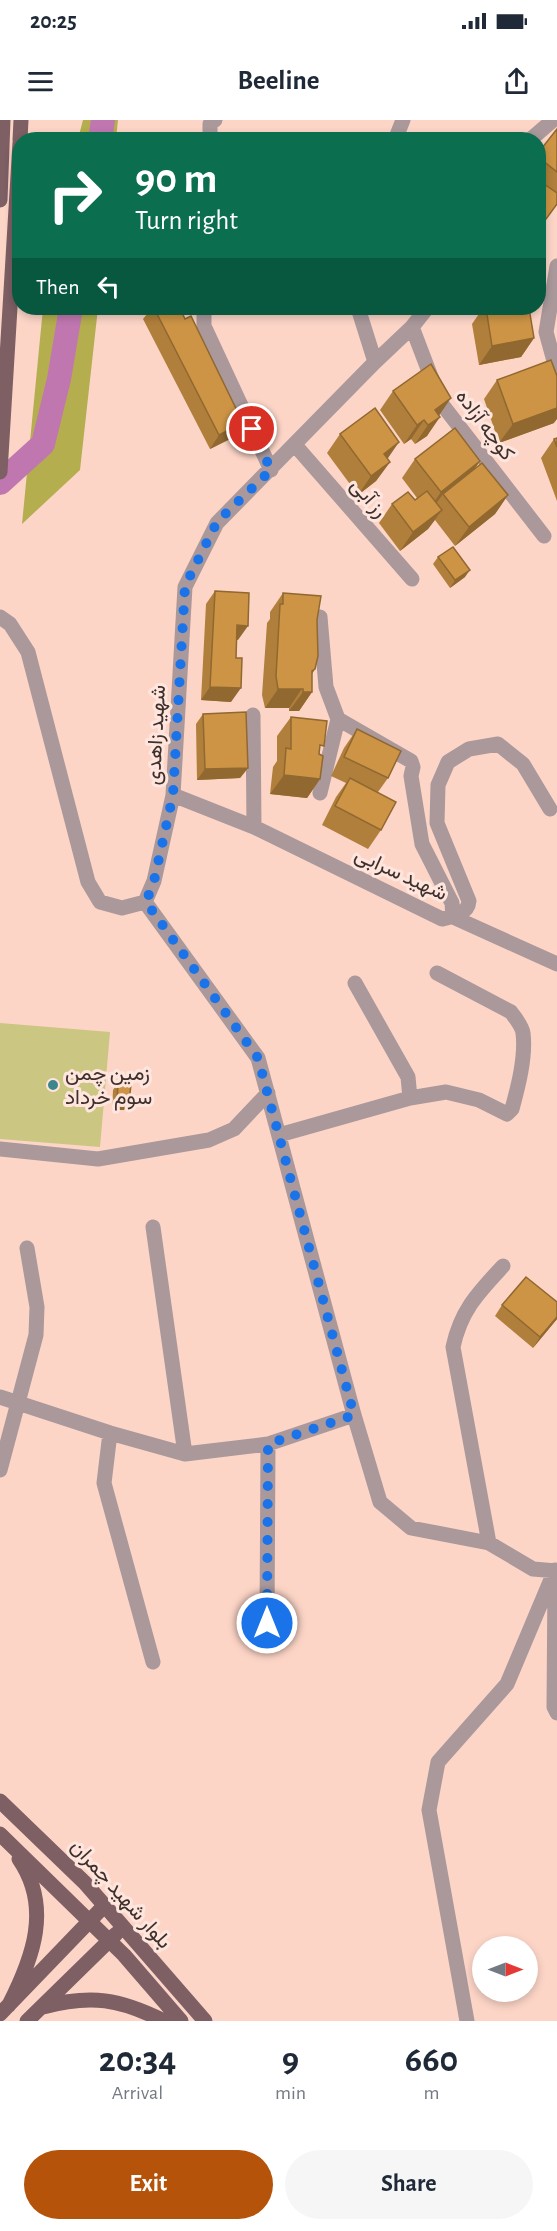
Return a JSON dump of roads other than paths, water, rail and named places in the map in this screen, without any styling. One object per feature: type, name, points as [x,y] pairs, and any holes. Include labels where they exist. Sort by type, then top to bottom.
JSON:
[{"type":"main road","points":[[0,201],[3,120]]},
{"type":"main road","points":[[0,472],[12,274]]},
{"type":"main road","name":"بلوار شهید چمران","points":[[0,1802],[85,1883],[124,1925],[205,2021]]},
{"type":"main road","points":[[4,1838],[34,1886],[37,1932],[32,1955],[5,2009]]},
{"type":"main road","name":"بلوار شهید چمران","points":[[4,1838],[124,1955],[181,2021]]},
{"type":"main road","points":[[70,1901],[83,1902],[87,1899],[85,1883]]},
{"type":"main road","points":[[5,2009],[73,1941],[105,1905]]},
{"type":"main road","points":[[27,2021],[124,1925]]},
{"type":"main road","points":[[73,1941],[86,1938],[90,1941],[94,1951],[90,1960]]},
{"type":"main road","points":[[124,1955],[124,1946],[131,1941],[139,1943]]},
{"type":"main road","points":[[42,2007],[85,1999],[105,1999],[140,2008],[164,2021]]},
{"type":"street","points":[[539,132],[553,120]]},
{"type":"street","points":[[557,266],[546,332],[557,372]]},
{"type":"street","points":[[204,315],[204,326],[271,470]]},
{"type":"street","points":[[360,315],[375,362]]},
{"type":"street","name":"شهید زاهدی","points":[[146,902],[154,881],[173,795],[185,586],[217,522],[271,470],[421,315]]},
{"type":"street","name":"کوچه آزاده","points":[[412,327],[441,404],[544,536]]},
{"type":"street","name":"رز آبی","points":[[295,445],[412,579]]},
{"type":"street","points":[[0,617],[10,624],[28,652],[88,882],[100,902],[122,908],[146,902],[258,1058],[354,1415],[380,1502],[411,1528],[489,1543],[533,1569],[556,1571]]},
{"type":"street","points":[[320,617],[326,687],[338,719],[320,793]]},
{"type":"street","points":[[253,715],[254,827]]},
{"type":"street","name":"شهید سرابی","points":[[173,795],[254,827],[441,919],[453,917],[452,903],[422,844],[411,760],[338,719]]},
{"type":"street","points":[[453,917],[468,908],[469,901],[437,823],[438,785],[448,762],[469,749],[498,744],[523,764],[550,809]]},
{"type":"street","points":[[453,917],[557,964]]},
{"type":"street","points":[[279,1135],[410,1098],[446,1092],[479,1100],[507,1114],[514,1103],[523,1053],[523,1032],[519,1023],[511,1012],[437,973]]},
{"type":"street","points":[[355,983],[408,1077],[410,1098]]},
{"type":"street","points":[[0,1149],[98,1159],[209,1140],[234,1129],[268,1093]]},
{"type":"street","points":[[153,1227],[185,1454]]},
{"type":"street","points":[[0,1470],[36,1335],[37,1307],[27,1248]]},
{"type":"street","points":[[489,1543],[453,1347],[457,1328],[471,1300],[503,1266]]},
{"type":"street","points":[[0,1397],[110,1433],[185,1454],[268,1444],[354,1415]]},
{"type":"street","points":[[110,1433],[104,1483],[153,1662]]},
{"type":"street","points":[[267,1623],[268,1444]]},
{"type":"street","points":[[556,1571],[556,1709]]},
{"type":"street","points":[[467,2021],[429,1810],[438,1762],[507,1684],[556,1571]]},
{"type":"waterway","points":[[101,132],[103,120]]},
{"type":"waterway","points":[[0,483],[43,444],[59,379],[70,315]]},
{"type":"place","name":"زمین چمن سوم خرداد","points":[[53,1085]]}]
